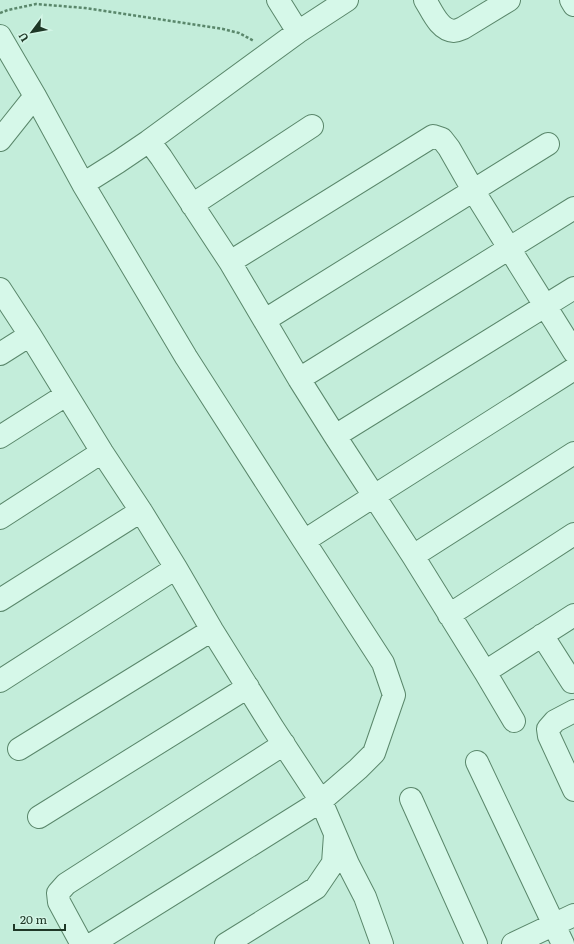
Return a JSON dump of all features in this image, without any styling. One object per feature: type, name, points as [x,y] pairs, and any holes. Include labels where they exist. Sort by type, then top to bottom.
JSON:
[{"type":"street","points":[[278,0],[298,32]]},
{"type":"street","points":[[83,184],[150,141],[298,32],[346,0]]},
{"type":"street","points":[[425,0],[442,26],[455,31],[463,28],[508,0]]},
{"type":"street","points":[[571,0],[574,5]]},
{"type":"street","points":[[0,36],[83,184],[186,356],[383,663],[394,695],[374,753],[358,769],[321,800],[92,944]]},
{"type":"street","points":[[0,140],[35,96]]},
{"type":"street","points":[[192,205],[312,126]]},
{"type":"street","points":[[230,262],[432,136],[442,139],[449,148],[473,190],[574,352]]},
{"type":"street","points":[[150,141],[230,262],[299,380],[413,556],[514,721]]},
{"type":"street","points":[[265,320],[548,144]]},
{"type":"street","points":[[299,380],[574,208]]},
{"type":"street","points":[[335,436],[574,288]]},
{"type":"street","points":[[0,289],[102,452],[141,511],[212,630],[321,800],[348,864],[365,897],[382,944]]},
{"type":"street","points":[[0,354],[30,335]]},
{"type":"street","points":[[304,541],[574,369]]},
{"type":"street","points":[[0,437],[66,395]]},
{"type":"street","points":[[0,518],[102,452]]},
{"type":"street","points":[[413,556],[574,453]]},
{"type":"street","points":[[0,600],[141,511]]},
{"type":"street","points":[[449,615],[574,534]]},
{"type":"street","points":[[0,681],[176,568]]},
{"type":"street","points":[[485,672],[574,615]]},
{"type":"street","points":[[19,749],[212,630]]},
{"type":"street","points":[[542,635],[572,682]]},
{"type":"street","points":[[40,817],[248,687]]},
{"type":"street","points":[[574,711],[555,721],[548,729],[549,736],[574,790]]},
{"type":"street","points":[[83,944],[59,902],[58,893],[66,884],[284,744]]},
{"type":"street","points":[[477,762],[558,934]]},
{"type":"street","points":[[411,799],[476,944]]},
{"type":"street","points":[[226,944],[316,888],[333,863],[336,834]]},
{"type":"street","points":[[514,944],[558,934],[574,915]]},
{"type":"path","points":[[0,13],[36,4],[85,8],[223,29],[239,33],[254,40],[267,55]]}]
